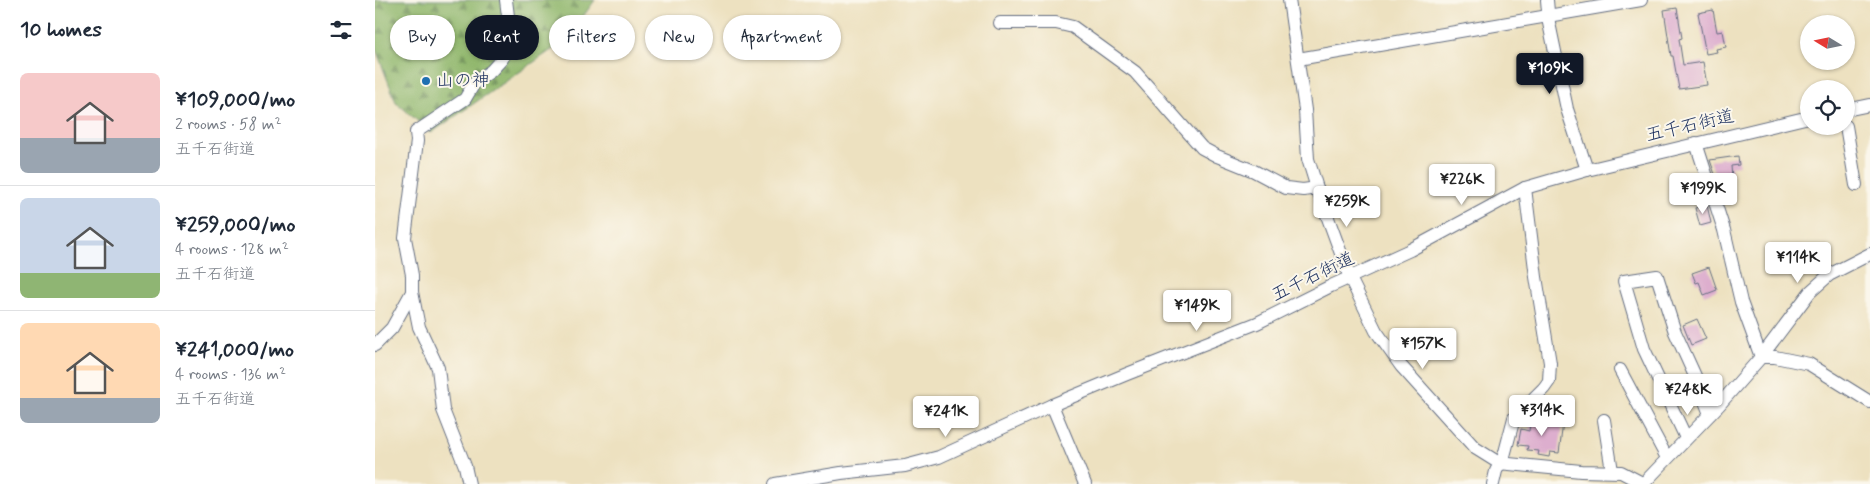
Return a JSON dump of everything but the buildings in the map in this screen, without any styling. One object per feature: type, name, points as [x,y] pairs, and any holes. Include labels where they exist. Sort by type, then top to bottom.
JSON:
[{"type":"street","points":[[469,484],[465,466],[443,410],[438,368],[419,327],[405,238],[406,221],[417,141],[416,132],[465,99],[475,82],[491,71],[502,59],[509,46],[511,32],[506,0]]},
{"type":"street","points":[[1289,0],[1305,110],[1308,159],[1350,278],[1377,331],[1401,366],[1475,448],[1499,463],[1581,471],[1621,472],[1643,484],[1761,357],[1810,292],[1829,275],[1870,254]]},
{"type":"street","points":[[1547,0],[1550,16],[1549,23],[1567,109],[1587,170]]},
{"type":"street","points":[[1298,59],[1641,0]]},
{"type":"street","points":[[1000,23],[1057,23],[1073,26],[1135,72],[1203,148],[1287,188],[1303,190],[1317,188]]},
{"type":"street","points":[[1855,108],[1870,105]]},
{"type":"street","name":"五千石街道","points":[[775,484],[841,478],[905,466],[939,457],[1051,405],[1257,323],[1410,250],[1525,188],[1587,170],[1800,119]]},
{"type":"street","points":[[1847,135],[1856,185]]},
{"type":"street","points":[[1696,143],[1724,230],[1741,302],[1761,357]]},
{"type":"street","points":[[1493,484],[1514,418],[1549,381],[1550,363],[1536,277],[1525,188]]},
{"type":"street","points":[[1686,438],[1644,349],[1624,281],[1657,276],[1675,332],[1710,414]]},
{"type":"street","points":[[375,345],[392,328],[412,292]]},
{"type":"street","points":[[1761,357],[1809,364],[1870,402]]},
{"type":"street","points":[[1620,370],[1667,458]]},
{"type":"street","points":[[1051,405],[1085,484]]},
{"type":"street","points":[[1604,420],[1612,471]]},
{"type":"green space","points":[[375,0],[595,0],[584,15],[549,15],[549,52],[539,59],[539,15],[465,15],[465,60],[537,60],[431,133],[396,102],[375,47]]},
{"type":"place","name":"山の神","points":[[426,81]]}]
